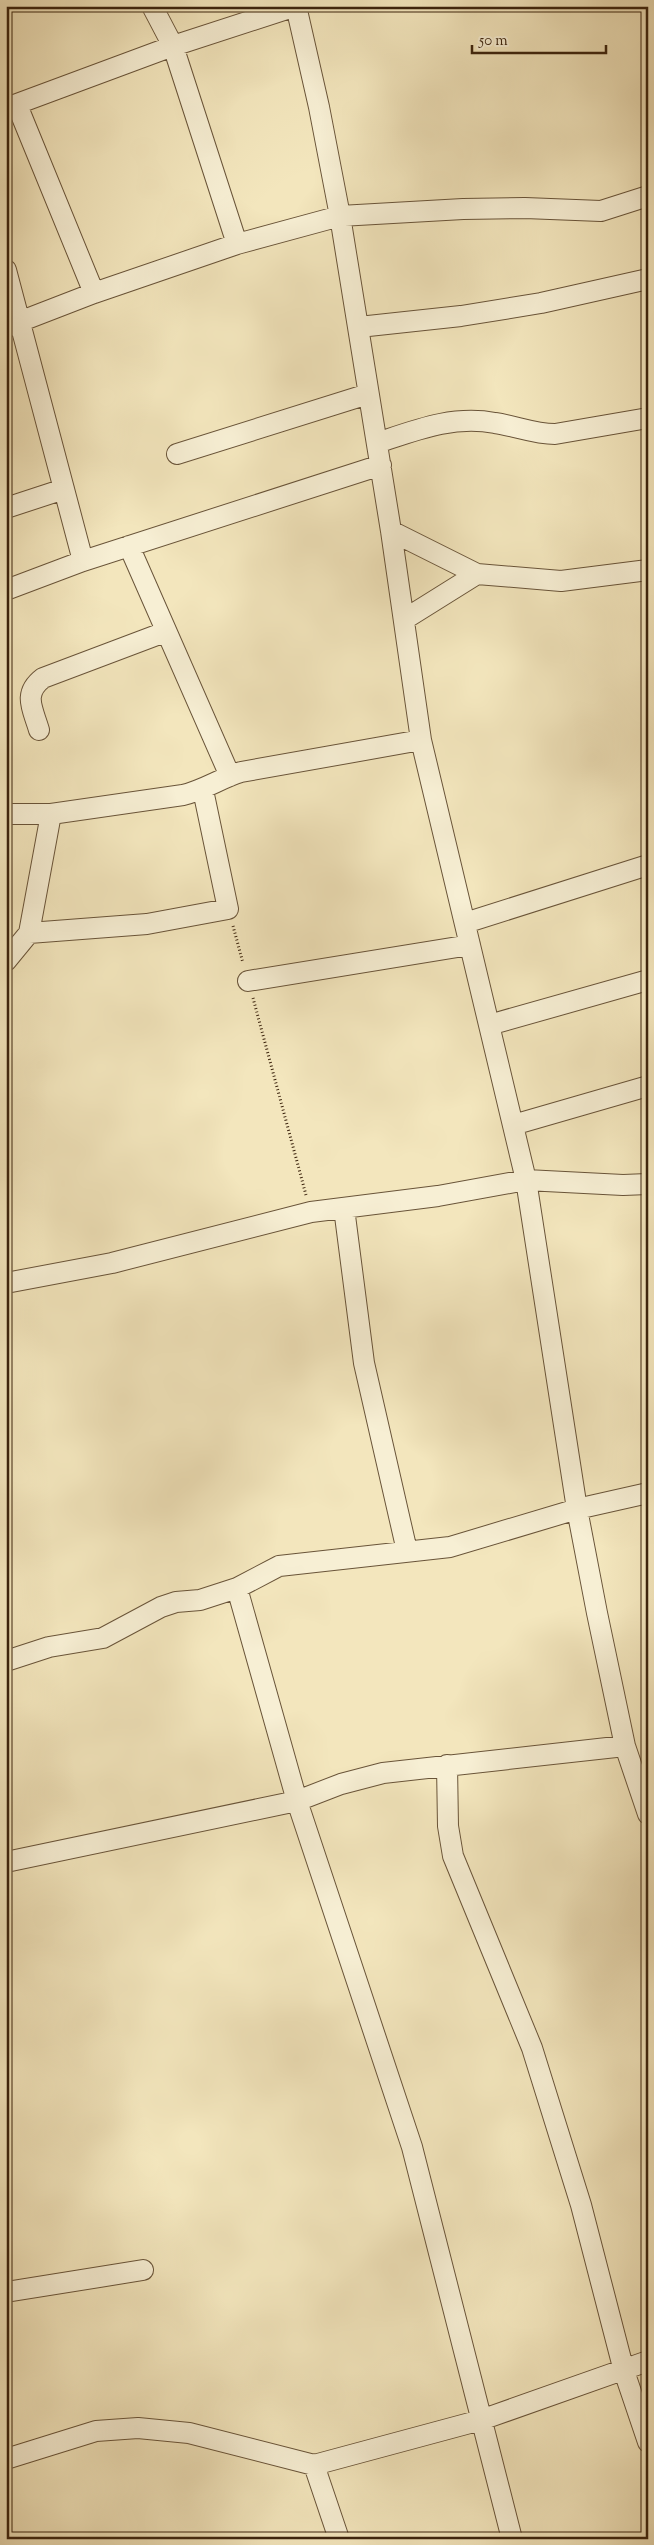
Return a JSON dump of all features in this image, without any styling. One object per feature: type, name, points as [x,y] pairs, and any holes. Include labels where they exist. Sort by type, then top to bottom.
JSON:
[{"type":"street","points":[[152,6],[173,46],[237,244]]},
{"type":"street","points":[[94,293],[12,106],[173,46],[296,6],[319,107],[359,326],[421,740],[526,1180],[577,1509],[625,1746],[648,1814]]},
{"type":"street","points":[[13,324],[94,293],[237,244],[340,216],[463,209],[525,208],[601,211],[648,196]]},
{"type":"street","points":[[6,270],[13,324],[64,489],[83,561]]},
{"type":"street","points":[[359,326],[461,316],[523,306],[648,279]]},
{"type":"street","points":[[177,454],[368,394]]},
{"type":"street","points":[[378,443],[446,422],[494,422],[541,434],[556,434],[648,418]]},
{"type":"street","points":[[6,590],[83,561],[381,465]]},
{"type":"street","points":[[6,508],[64,489]]},
{"type":"street","points":[[391,531],[477,574],[561,581],[648,570]]},
{"type":"street","points":[[129,546],[165,632],[230,776]]},
{"type":"street","points":[[404,619],[477,574]]},
{"type":"street","points":[[39,730],[30,699],[31,690],[43,678],[165,632]]},
{"type":"street","points":[[6,814],[51,814],[183,796],[203,790],[230,776],[421,740]]},
{"type":"street","points":[[29,934],[147,924],[228,908],[203,790]]},
{"type":"street","points":[[6,961],[29,934],[51,814]]},
{"type":"street","points":[[465,923],[648,866]]},
{"type":"street","points":[[248,981],[470,945]]},
{"type":"street","points":[[489,1024],[648,980]]},
{"type":"street","points":[[513,1125],[648,1086]]},
{"type":"street","points":[[6,1284],[112,1263],[311,1212],[438,1196],[526,1180],[623,1185],[648,1184]]},
{"type":"street","points":[[344,1208],[367,1378],[407,1551]]},
{"type":"street","points":[[6,1661],[49,1647],[103,1638],[161,1607],[176,1602],[200,1600],[237,1588],[279,1566],[450,1547],[577,1509],[648,1493]]},
{"type":"street","points":[[237,1588],[297,1801],[412,2147],[512,2539]]},
{"type":"street","points":[[6,1862],[297,1801],[341,1784],[383,1773],[625,1746]]},
{"type":"street","points":[[447,1765],[448,1826],[453,1856],[532,2048],[581,2205],[624,2371],[648,2442]]},
{"type":"street","points":[[6,2292],[143,2270]]},
{"type":"street","points":[[6,2459],[96,2431],[138,2428],[189,2433],[314,2465],[481,2420],[648,2361]]},
{"type":"street","points":[[314,2465],[339,2539]]},
{"type":"path","points":[[228,908],[311,1212]]}]
